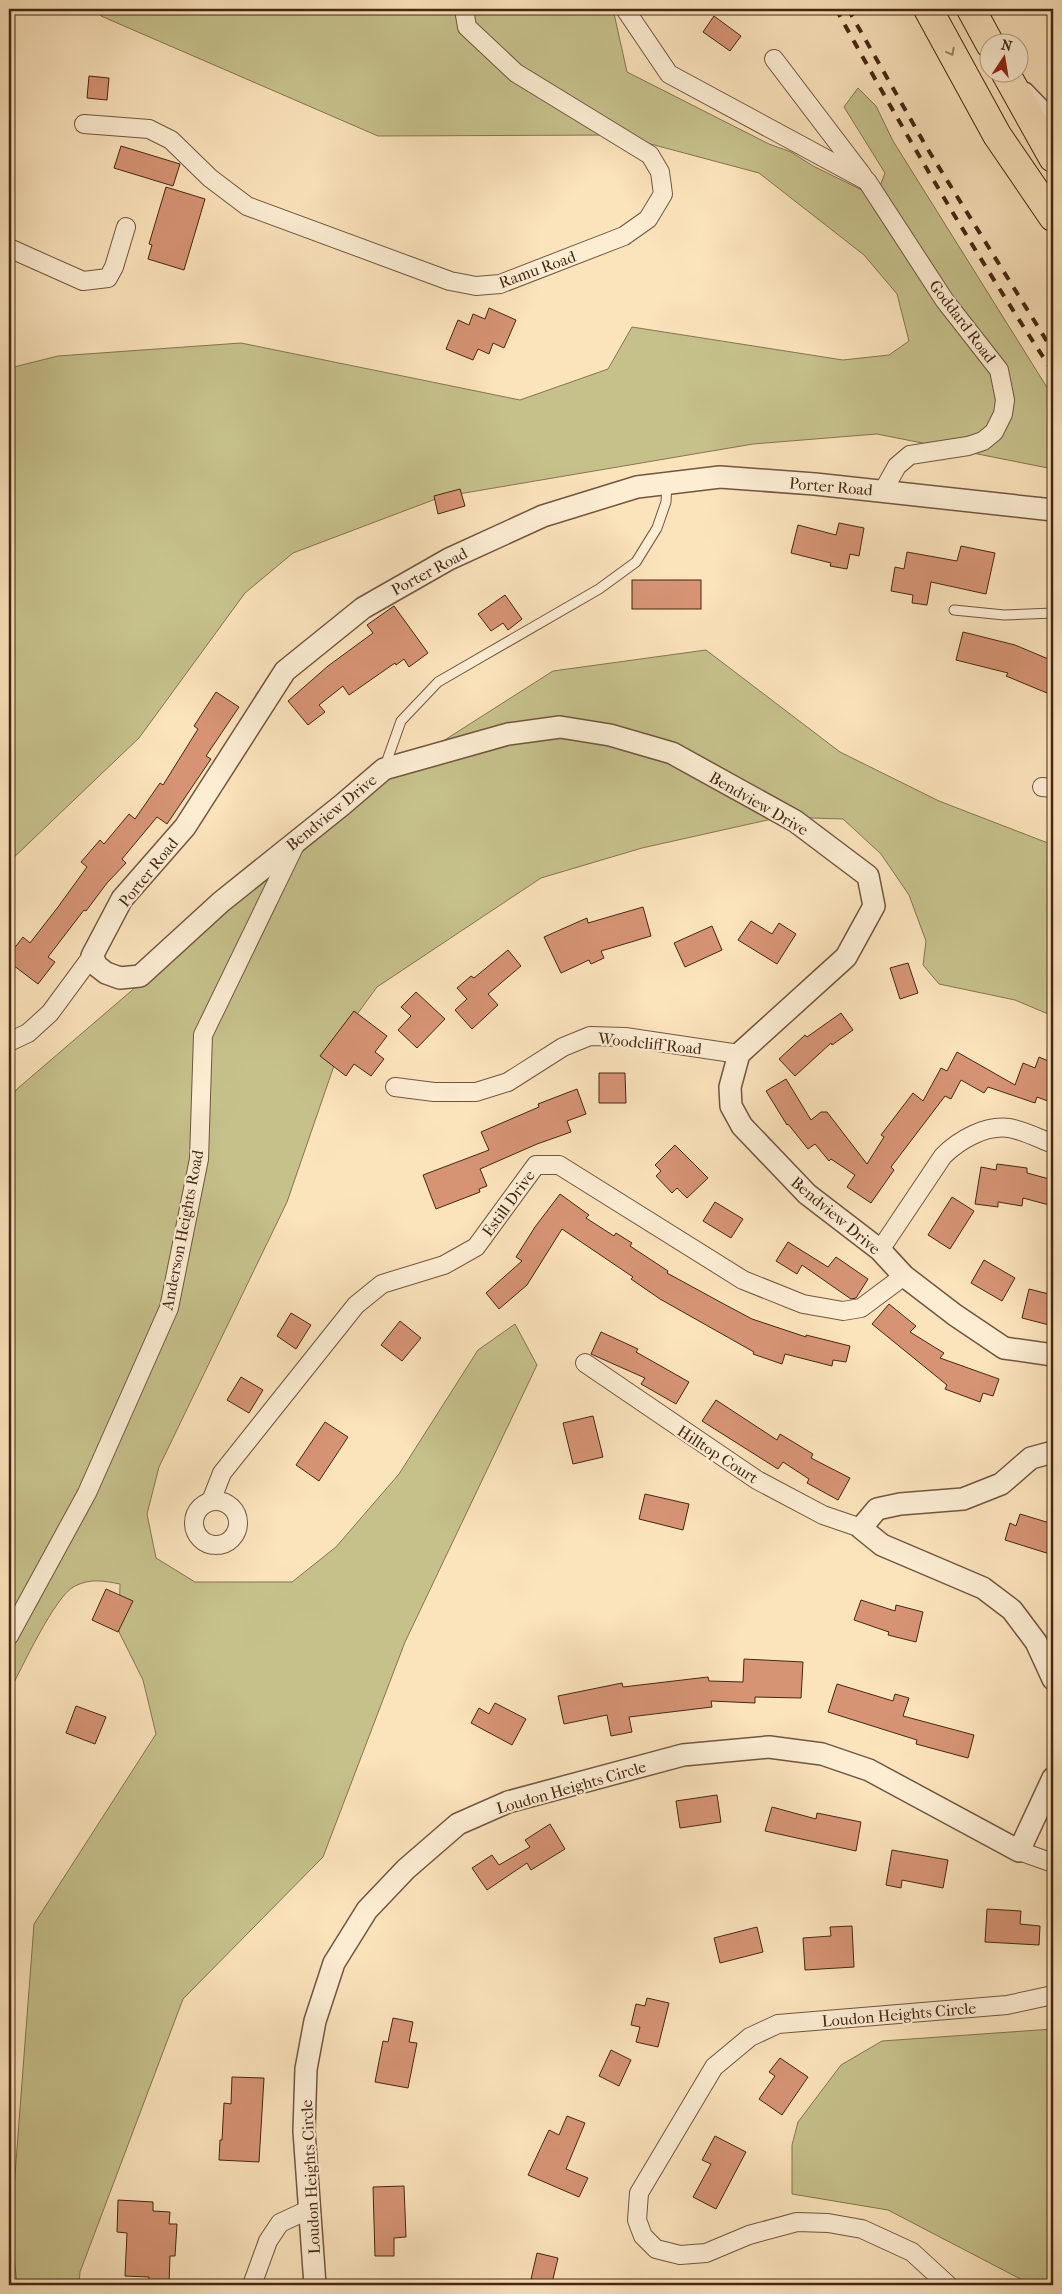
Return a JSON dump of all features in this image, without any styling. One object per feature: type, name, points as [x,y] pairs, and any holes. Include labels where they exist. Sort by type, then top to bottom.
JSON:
[{"type":"main road","points":[[928,9],[997,135],[1053,217]]},
{"type":"main road","points":[[971,9],[983,32]]},
{"type":"main road","points":[[1010,82],[1053,158]]},
{"type":"street","name":"Ramu Road","points":[[84,124],[149,129],[170,140],[210,178],[246,206],[450,281],[476,286],[500,284],[624,236],[648,219],[663,194],[660,172],[650,155],[516,72],[467,27],[464,9]]},
{"type":"street","name":"Goddard Road","points":[[625,9],[670,74],[867,181]]},
{"type":"street","name":"Goddard Road","points":[[774,59],[867,181],[945,301],[1000,370],[1005,400],[1003,414],[994,432],[983,441],[968,446],[910,455],[897,466],[883,491]]},
{"type":"street","points":[[1014,82],[1053,123]]},
{"type":"street","points":[[9,248],[83,280],[108,278],[114,268],[126,227]]},
{"type":"street","name":"Porter Road","points":[[9,1042],[28,1033],[50,1013],[92,956],[122,899],[184,827],[285,671],[363,608],[449,559],[543,516],[637,487],[720,477],[883,491],[1053,510]]},
{"type":"street","name":"Bendview Drive","points":[[92,956],[97,966],[106,973],[120,978],[140,976],[221,902],[384,769],[508,734],[560,727],[610,735],[672,753],[796,820],[868,876],[874,906],[846,957],[739,1054],[730,1087],[732,1106],[742,1126],[807,1194],[880,1250],[904,1276],[955,1315],[1004,1348],[1053,1355]]},
{"type":"street","name":"Anderson Heights Road","points":[[9,1636],[86,1493],[169,1308],[199,1159],[203,1035],[297,840]]},
{"type":"street","name":"Woodcliff Road","points":[[395,1087],[434,1092],[476,1092],[508,1082],[563,1047],[590,1036],[624,1037],[739,1054]]},
{"type":"street","points":[[880,1250],[943,1156],[954,1145],[990,1130],[1009,1128],[1053,1144]]},
{"type":"street","name":"Estill Drive","points":[[211,1501],[222,1473],[356,1306],[382,1284],[444,1265],[476,1247],[536,1165],[558,1165],[742,1280],[803,1304],[842,1311],[861,1308],[904,1276]]},
{"type":"street","name":"Hilltop Court","points":[[585,1362],[758,1480],[823,1516],[861,1528]]},
{"type":"street","points":[[1053,1452],[1031,1458],[1001,1484],[963,1499],[900,1504],[878,1509],[861,1528],[882,1545],[983,1588],[1012,1610],[1036,1642],[1053,1678]]},
{"type":"street","name":"Loudon Heights Circle","points":[[315,2285],[304,2131],[306,2068],[315,2021],[334,1963],[367,1910],[406,1869],[458,1824],[508,1802],[683,1754],[769,1747],[822,1754],[869,1770],[1020,1851],[1053,1863]]},
{"type":"street","points":[[1020,1851],[1053,1778]]},
{"type":"street","name":"Loudon Heights Circle","points":[[948,2285],[912,2252],[862,2229],[828,2222],[797,2222],[748,2235],[706,2253],[680,2255],[656,2248],[643,2236],[636,2220],[639,2193],[714,2067],[750,2037],[778,2024],[1007,2005],[1053,1995]]},
{"type":"street","points":[[252,2285],[268,2241],[280,2222],[310,2209]]},
{"type":"lane","points":[[384,769],[401,721],[438,682],[599,589],[636,562],[657,528],[666,502],[667,483]]},
{"type":"lane","points":[[954,610],[1004,615],[1053,613]]},
{"type":"shaded area","points":[[97,9],[613,9],[627,72],[769,144],[791,152],[813,166],[876,197],[885,173],[844,107],[858,88],[876,106],[893,141],[1053,397],[1053,469],[877,434],[753,444],[441,497],[293,553],[245,593],[139,738],[9,862],[9,371],[14,367],[58,356],[241,343],[520,400],[608,369],[632,327],[843,360],[889,355],[909,341],[897,294],[864,255],[759,173],[617,135],[378,136],[101,16]]},
{"type":"shaded area","points":[[706,650],[840,752],[939,801],[1053,845],[1053,1016],[1015,1000],[939,984],[923,965],[926,941],[909,895],[881,854],[843,819],[781,817],[642,848],[541,878],[377,987],[347,1028],[287,1202],[159,1467],[147,1514],[156,1558],[195,1582],[292,1582],[336,1547],[399,1474],[478,1350],[515,1324],[537,1365],[405,1642],[323,1857],[183,1999],[80,2272],[79,2285],[17,2285],[11,2228],[34,1924],[156,1734],[143,1680],[119,1632],[120,1584],[92,1581],[81,1583],[67,1592],[48,1618],[9,1692],[9,1101],[17,1089],[363,792],[553,671]]},
{"type":"shaded area","points":[[1053,2029],[1053,2285],[1032,2285],[888,2210],[792,2194],[792,2145],[798,2122],[841,2065],[882,2041]]},
{"type":"building","points":[[714,16],[741,36],[730,51],[703,32]]},
{"type":"building","points":[[89,76],[109,78],[107,100],[87,98]]},
{"type":"building","points":[[121,146],[180,164],[173,186],[114,168]]},
{"type":"building","points":[[166,187],[205,199],[184,270],[148,259],[152,245],[149,244]]},
{"type":"building","points":[[489,308],[516,320],[504,348],[493,343],[489,354],[478,349],[473,360],[446,349],[458,320],[469,325],[473,314],[485,319]]},
{"type":"building","points":[[460,489],[465,506],[438,514],[434,496]]},
{"type":"building","points":[[839,523],[864,528],[859,556],[850,554],[847,569],[830,566],[831,563],[791,553],[798,525],[836,535]]},
{"type":"building","points":[[961,546],[995,553],[986,594],[931,582],[927,605],[912,603],[913,595],[891,591],[895,567],[904,569],[907,552],[957,561]]},
{"type":"building","points":[[632,580],[701,580],[701,609],[632,609]]},
{"type":"building","points":[[505,595],[522,619],[508,630],[503,623],[491,631],[478,614]]},
{"type":"building","points":[[394,606],[428,653],[409,667],[404,659],[396,665],[395,663],[349,695],[343,686],[319,705],[325,712],[308,725],[288,701],[328,666],[373,633],[367,625]]},
{"type":"building","points":[[963,632],[1015,645],[1053,661],[1053,679],[1047,693],[1006,676],[1008,673],[956,660]]},
{"type":"building","points":[[216,692],[239,707],[206,756],[211,759],[167,824],[157,817],[122,859],[126,863],[107,883],[86,911],[84,910],[48,957],[55,962],[38,984],[9,962],[9,955],[23,937],[30,943],[87,867],[81,862],[100,840],[104,844],[129,814],[135,819],[160,783],[163,785],[198,729],[194,726]]},
{"type":"building","points":[[643,907],[651,936],[601,951],[604,958],[591,964],[589,960],[561,973],[544,937],[587,918],[588,923]]},
{"type":"building","points":[[751,921],[772,934],[779,923],[796,934],[777,964],[738,940]]},
{"type":"building","points":[[712,926],[722,950],[685,967],[674,943]]},
{"type":"building","points":[[508,950],[521,966],[488,994],[498,1005],[472,1029],[455,1010],[467,999],[457,988],[471,976],[474,978]]},
{"type":"building","points":[[908,963],[918,993],[900,999],[890,968]]},
{"type":"building","points":[[416,992],[445,1019],[417,1048],[398,1030],[411,1016],[401,1007]]},
{"type":"building","points":[[354,1011],[387,1036],[375,1052],[384,1059],[371,1076],[354,1064],[346,1076],[320,1056]]},
{"type":"building","points":[[841,1013],[853,1030],[832,1045],[831,1043],[795,1076],[779,1059],[805,1035],[807,1037]]},
{"type":"building","points":[[957,1052],[1015,1085],[1023,1063],[1035,1068],[1039,1057],[1053,1063],[1053,1103],[1037,1097],[1035,1103],[988,1087],[984,1093],[961,1080],[951,1099],[945,1096],[891,1167],[894,1170],[871,1203],[847,1187],[855,1175],[831,1159],[829,1161],[815,1144],[808,1149],[787,1125],[766,1091],[786,1079],[811,1120],[821,1112],[827,1112],[867,1164],[884,1137],[881,1135],[913,1093],[923,1101],[941,1068],[947,1071]]},
{"type":"building","points":[[599,1073],[625,1073],[626,1103],[599,1103]]},
{"type":"building","points":[[577,1089],[586,1114],[567,1121],[571,1132],[537,1144],[480,1169],[487,1186],[479,1189],[480,1192],[436,1209],[423,1175],[489,1150],[481,1132],[539,1107],[538,1104]]},
{"type":"building","points":[[675,1145],[708,1178],[687,1198],[677,1188],[672,1193],[656,1176],[661,1171],[655,1165]]},
{"type":"building","points":[[997,1164],[1027,1168],[1027,1173],[1053,1180],[1053,1206],[1023,1198],[1022,1206],[998,1202],[998,1207],[975,1204],[981,1167],[996,1170]]},
{"type":"building","points":[[560,1194],[589,1215],[586,1218],[614,1236],[616,1233],[632,1243],[630,1246],[668,1271],[667,1273],[752,1319],[806,1337],[806,1335],[850,1346],[846,1362],[833,1360],[832,1366],[785,1354],[782,1364],[753,1354],[754,1352],[660,1299],[631,1279],[633,1277],[562,1229],[527,1285],[499,1309],[486,1293],[522,1261],[516,1257],[535,1227]]},
{"type":"building","points":[[952,1197],[974,1211],[950,1249],[928,1235]]},
{"type":"building","points":[[715,1202],[743,1219],[731,1238],[703,1221]]},
{"type":"building","points":[[788,1242],[828,1267],[836,1257],[868,1279],[856,1298],[851,1299],[802,1265],[797,1274],[776,1261]]},
{"type":"building","points":[[984,1260],[1015,1278],[1002,1301],[971,1283]]},
{"type":"building","points":[[1029,1289],[1053,1295],[1053,1326],[1022,1318]]},
{"type":"building","points":[[889,1304],[916,1326],[910,1332],[944,1353],[940,1358],[999,1379],[993,1396],[983,1393],[980,1402],[945,1389],[947,1385],[872,1324]]},
{"type":"building","points":[[291,1313],[311,1325],[296,1349],[277,1336]]},
{"type":"building","points":[[400,1321],[421,1338],[402,1361],[381,1345]]},
{"type":"building","points":[[601,1332],[638,1349],[636,1352],[689,1382],[676,1404],[641,1384],[645,1378],[591,1354]]},
{"type":"building","points":[[241,1377],[263,1390],[249,1413],[227,1400]]},
{"type":"building","points":[[716,1400],[777,1440],[780,1434],[813,1454],[811,1458],[850,1478],[838,1500],[807,1483],[809,1479],[783,1462],[778,1469],[702,1421]]},
{"type":"building","points":[[593,1416],[603,1457],[573,1464],[563,1423]]},
{"type":"building","points":[[325,1422],[348,1437],[319,1481],[296,1465]]},
{"type":"building","points":[[645,1494],[689,1504],[683,1530],[639,1519]]},
{"type":"building","points":[[1020,1514],[1053,1524],[1053,1555],[1005,1540],[1010,1523],[1016,1526]]},
{"type":"building","points":[[106,1589],[133,1601],[118,1632],[92,1620]]},
{"type":"building","points":[[861,1600],[895,1611],[896,1605],[923,1612],[916,1642],[888,1635],[889,1632],[854,1620]]},
{"type":"building","points":[[744,1659],[803,1662],[801,1698],[755,1697],[755,1703],[711,1701],[712,1707],[629,1717],[632,1732],[611,1736],[607,1715],[564,1724],[558,1696],[622,1683],[623,1687],[708,1677],[709,1681],[743,1682]]},
{"type":"building","points":[[837,1684],[893,1701],[895,1694],[909,1698],[903,1716],[974,1735],[968,1758],[916,1744],[917,1740],[828,1712]]},
{"type":"building","points":[[495,1703],[526,1719],[512,1745],[471,1723],[479,1708],[489,1714]]},
{"type":"building","points":[[76,1706],[106,1717],[95,1744],[66,1733]]},
{"type":"building","points":[[717,1795],[721,1822],[680,1828],[676,1801]]},
{"type":"building","points":[[772,1807],[816,1819],[817,1813],[861,1822],[856,1851],[765,1831]]},
{"type":"building","points":[[550,1824],[565,1849],[531,1870],[527,1863],[487,1890],[472,1868],[492,1855],[499,1865],[530,1847],[525,1840]]},
{"type":"building","points":[[892,1850],[948,1860],[943,1888],[902,1880],[901,1888],[886,1885]]},
{"type":"building","points":[[987,1909],[1021,1911],[1020,1924],[1040,1926],[1039,1945],[985,1942]]},
{"type":"building","points":[[852,1926],[854,1967],[805,1970],[803,1938],[831,1936],[830,1927]]},
{"type":"building","points":[[757,1927],[763,1952],[720,1963],[714,1938]]},
{"type":"building","points":[[647,1998],[669,2003],[658,2047],[636,2042],[640,2027],[631,2025],[636,2004],[645,2006]]},
{"type":"building","points":[[393,2018],[413,2022],[409,2042],[417,2043],[408,2088],[375,2082],[383,2041],[388,2042]]},
{"type":"building","points":[[611,2050],[631,2060],[619,2086],[599,2076]]},
{"type":"building","points":[[780,2058],[808,2077],[782,2115],[759,2099],[775,2076],[769,2072]]},
{"type":"building","points":[[232,2077],[264,2078],[259,2162],[219,2160],[224,2103],[231,2104]]},
{"type":"building","points":[[567,2116],[585,2123],[566,2169],[588,2178],[579,2197],[528,2175],[549,2130],[559,2135]]},
{"type":"building","points":[[715,2136],[746,2152],[716,2209],[693,2197],[711,2164],[702,2160]]},
{"type":"building","points":[[404,2186],[406,2237],[394,2238],[394,2256],[375,2256],[373,2187]]},
{"type":"building","points":[[118,2200],[153,2202],[153,2211],[170,2212],[169,2224],[177,2224],[175,2256],[170,2256],[169,2285],[149,2284],[149,2277],[125,2276],[127,2233],[117,2232]]},
{"type":"building","points":[[537,2253],[558,2258],[552,2283],[531,2279]]},
{"type":"railway","points":[[836,9],[941,192],[1053,372]]},
{"type":"railway","points":[[848,9],[927,148],[1053,351]]}]
